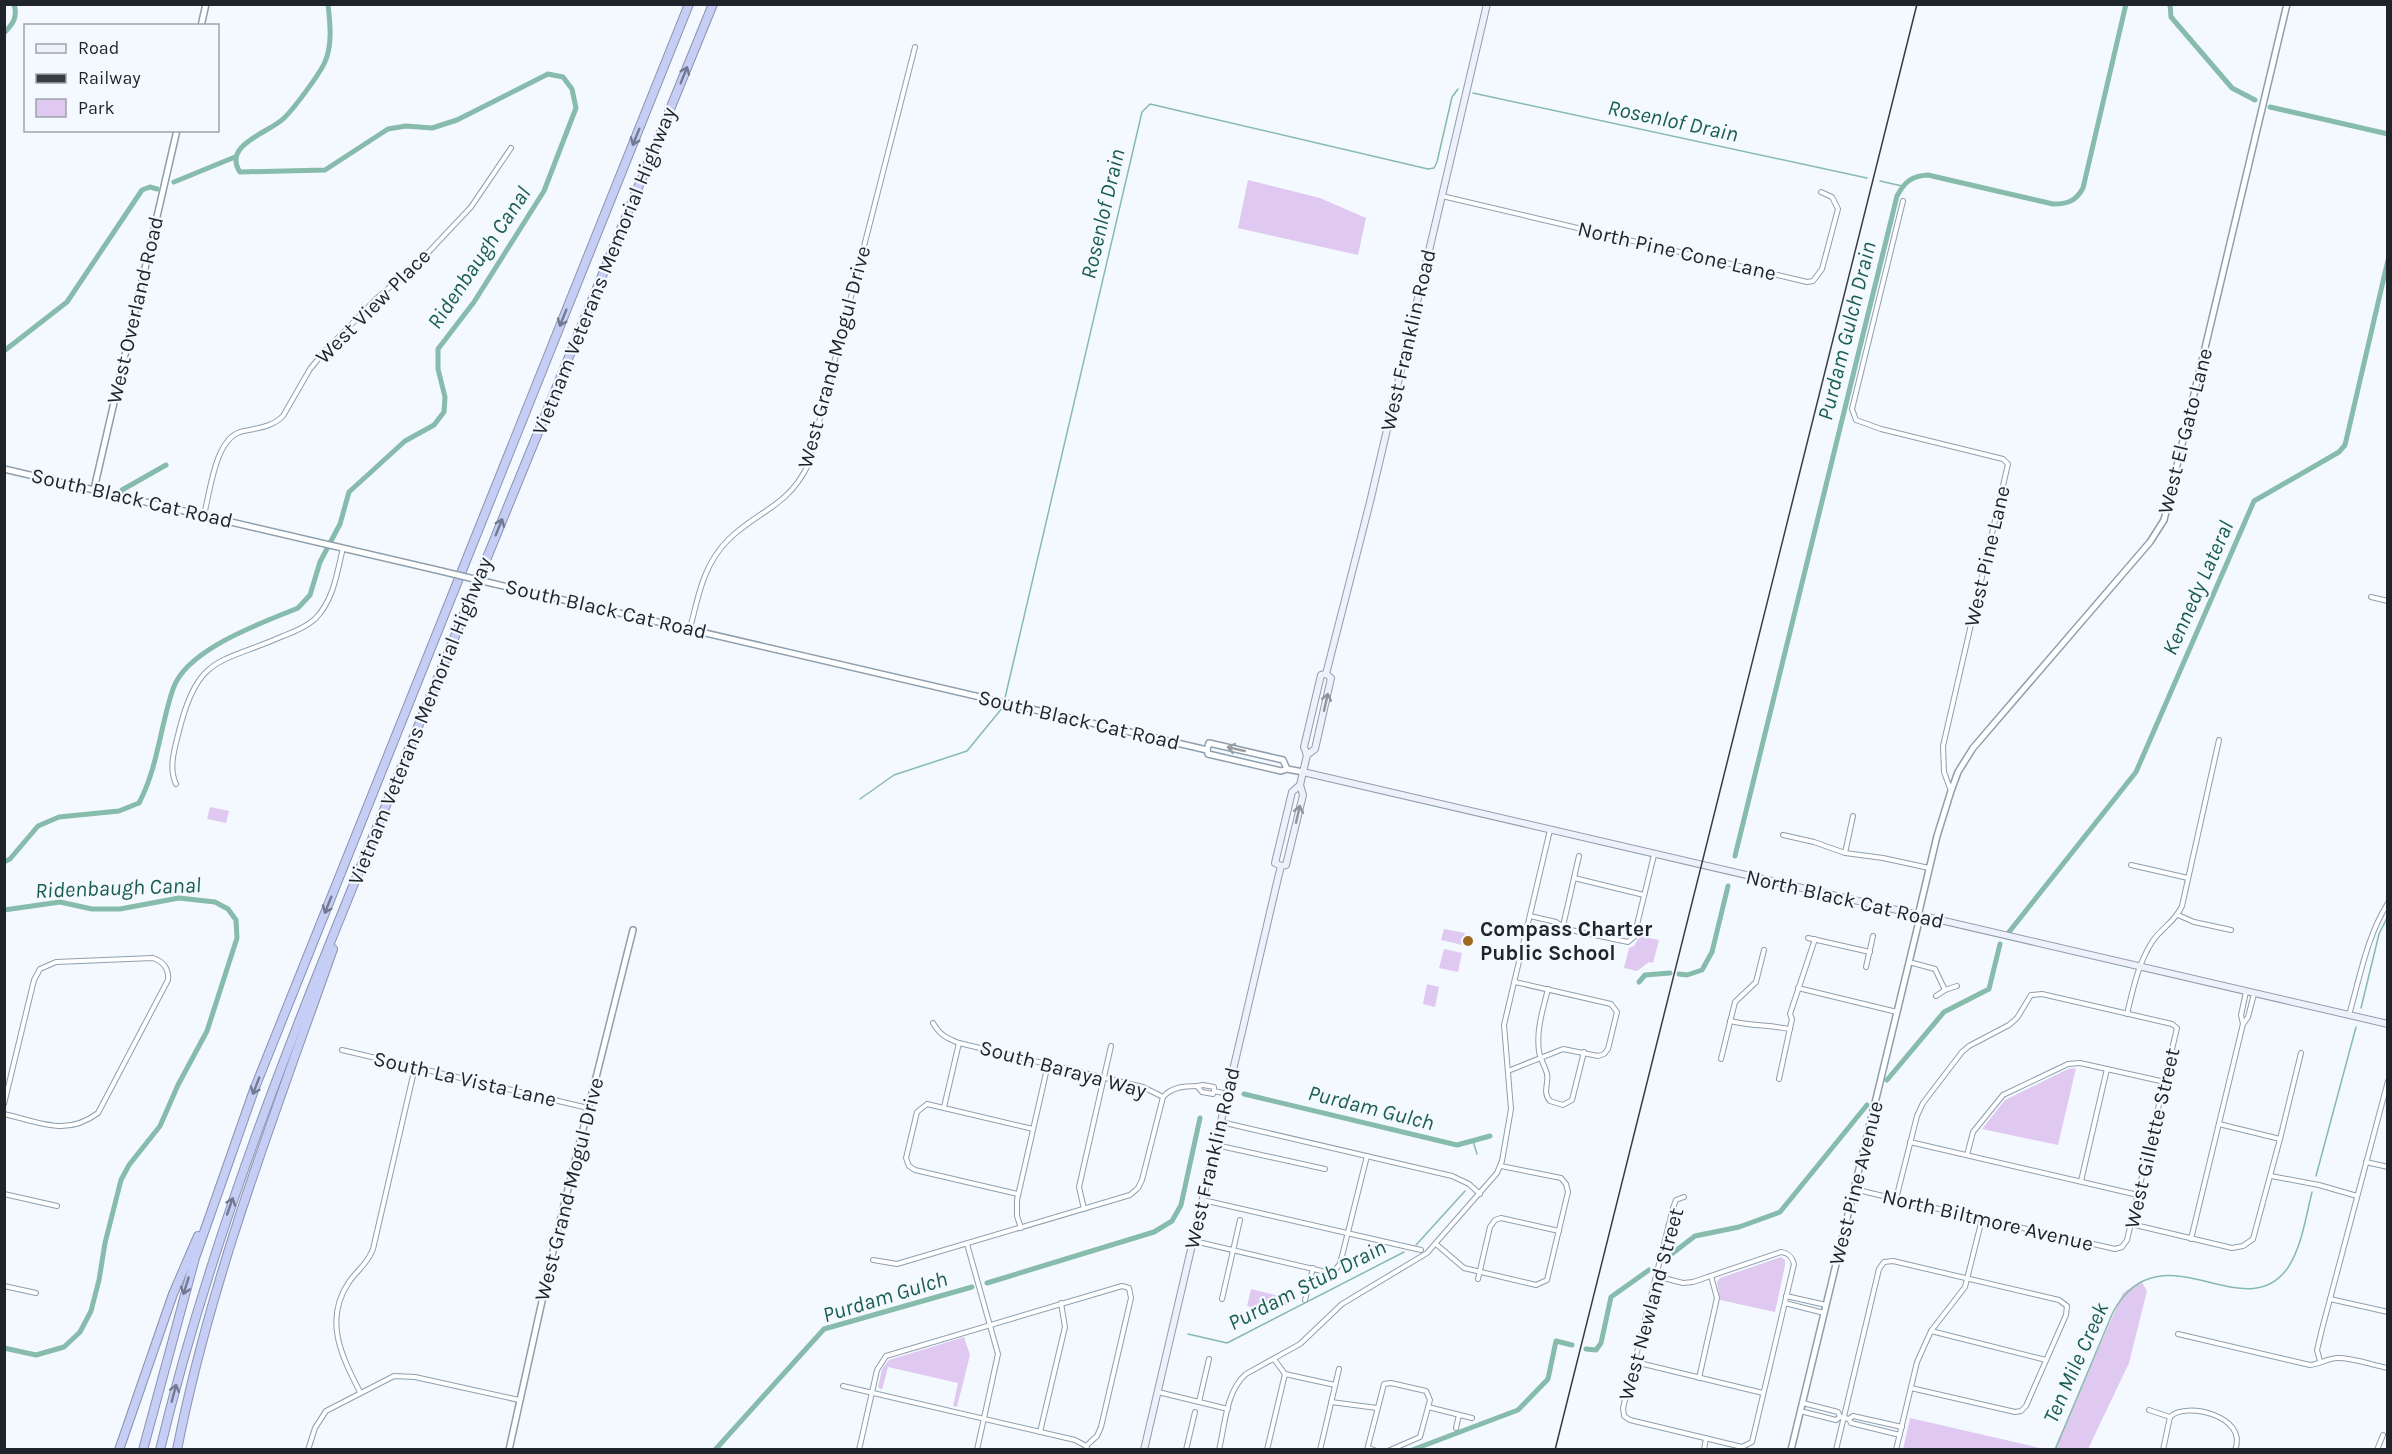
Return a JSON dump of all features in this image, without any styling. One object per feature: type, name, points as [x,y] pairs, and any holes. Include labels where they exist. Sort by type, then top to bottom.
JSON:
[{"type":"highway","name":"Vietnam Veterans Memorial Highway","points":[[143,1449],[183,1296],[210,1210],[258,1079],[689,4]]},
{"type":"highway","name":"Vietnam Veterans Memorial Highway","points":[[160,1449],[198,1307],[234,1193],[281,1065],[713,4]]},
{"type":"highway","points":[[177,1449],[210,1310],[242,1206],[374,834]]},
{"type":"highway","points":[[119,1449],[183,1268],[210,1210]]},
{"type":"main road","name":"West Franklin Road","points":[[1326,674],[1370,502],[1487,4]]},
{"type":"main road","name":"West Franklin Road","points":[[1307,755],[1315,749],[1331,678],[1326,674]]},
{"type":"main road","name":"West Franklin Road","points":[[1281,867],[1286,865],[1303,795],[1300,785],[1307,755],[1304,747],[1321,675],[1326,674]]},
{"type":"main road","name":"North Black Cat Road","points":[[1303,772],[2388,1024]]},
{"type":"main road","name":"West Franklin Road","points":[[1281,867],[1275,863],[1292,792],[1300,785]]},
{"type":"main road","name":"West Franklin Road","points":[[1144,1449],[1281,867]]},
{"type":"street","points":[[201,24],[206,4]]},
{"type":"street","name":"West El Gato Lane","points":[[1951,791],[1958,772],[1973,748],[2150,542],[2164,520],[2287,4]]},
{"type":"street","name":"West Grand Mogul Drive","points":[[690,629],[702,581],[716,554],[737,532],[787,496],[801,480],[808,465],[915,47]]},
{"type":"street","name":"West Overland Road","points":[[94,489],[177,132]]},
{"type":"street","name":"West View Place","points":[[204,515],[220,452],[229,438],[235,434],[268,426],[283,416],[310,369],[324,352],[376,299],[423,258],[471,207],[511,148]]},
{"type":"street","name":"North Pine Cone Lane","points":[[1442,196],[1807,282],[1813,281],[1822,269],[1838,209],[1832,196],[1821,192]]},
{"type":"street","name":"West Pine Lane","points":[[1903,201],[1852,409],[1853,416],[1856,420],[1881,429],[2003,459],[2008,464],[1943,746],[1944,772],[1951,791]]},
{"type":"street","name":"South Black Cat Road","points":[[4,469],[1207,750],[1208,754],[1281,771],[1287,769],[1303,772]]},
{"type":"street","points":[[176,784],[172,773],[174,752],[186,708],[197,681],[225,658],[282,637],[314,619],[327,603],[343,547]]},
{"type":"street","points":[[2371,597],[2388,601]]},
{"type":"street","points":[[1896,1199],[1917,1116],[1923,1103],[1956,1059],[1969,1046],[2009,1025],[2017,1018],[2031,995],[2042,994],[2127,1014],[2139,966],[2154,939],[2178,915],[2220,740]]},
{"type":"street","name":"South Black Cat Road","points":[[1207,750],[1209,743],[1273,757],[1284,760],[1287,769]]},
{"type":"street","points":[[1919,916],[1929,868],[1951,791]]},
{"type":"street","points":[[1845,853],[1853,816]]},
{"type":"street","points":[[1219,1449],[1228,1409],[1238,1380],[1300,1344],[1342,1304],[1418,1259],[1436,1244],[1493,1179],[1500,1166],[1511,1109],[1504,1025],[1550,830]]},
{"type":"street","points":[[1784,835],[1845,853],[1929,868]]},
{"type":"street","points":[[1530,916],[1563,926],[1566,929],[1626,943],[1631,941],[1634,938],[1654,855]]},
{"type":"street","points":[[1563,926],[1579,856]]},
{"type":"street","points":[[2131,865],[2188,878]]},
{"type":"street","points":[[1574,878],[1644,895]]},
{"type":"street","points":[[2349,1016],[2370,939],[2378,918],[2388,903]]},
{"type":"street","points":[[2178,915],[2194,922],[2230,930]]},
{"type":"street","name":"West Pine Avenue","points":[[1791,1449],[1919,916]]},
{"type":"street","name":"West Grand Mogul Drive","points":[[509,1449],[588,1108],[633,930]]},
{"type":"street","points":[[1866,967],[1873,936]]},
{"type":"street","points":[[1808,938],[1870,952]]},
{"type":"street","points":[[1779,1079],[1792,1019],[1790,1014],[1815,939]]},
{"type":"street","points":[[1721,1059],[1735,1002],[1756,982],[1764,950]]},
{"type":"street","points":[[4,1104],[34,980],[40,969],[56,962],[153,958],[163,964],[167,969],[168,980],[98,1113],[86,1122],[72,1127],[57,1126],[4,1114]]},
{"type":"street","points":[[1909,962],[1935,969],[1945,990]]},
{"type":"street","points":[[1508,1071],[1563,1049],[1598,1056],[1604,1054],[1608,1049],[1617,1014],[1616,1008],[1611,1004],[1515,982]]},
{"type":"street","points":[[1936,996],[1957,986]]},
{"type":"street","points":[[1798,988],[1897,1012]]},
{"type":"street","points":[[1548,989],[1538,1035],[1540,1058],[1547,1074],[1546,1095],[1548,1100],[1561,1105],[1568,1104],[1573,1097],[1584,1052]]},
{"type":"street","points":[[2191,1239],[2242,1024],[2241,1015],[2246,992]]},
{"type":"street","points":[[2242,1024],[2248,1017],[2254,994]]},
{"type":"street","name":"West Gillette Street","points":[[2122,1247],[2127,1240],[2177,1028],[2172,1024],[2127,1014]]},
{"type":"street","points":[[1730,1021],[1750,1026],[1764,1024],[1790,1029]]},
{"type":"street","name":"South Baraya Way","points":[[933,1023],[938,1032],[959,1043],[1143,1087],[1163,1097],[1167,1092],[1181,1086],[1203,1084],[1215,1087],[1214,1091],[1228,1094]]},
{"type":"street","points":[[944,1107],[959,1043]]},
{"type":"street","points":[[1084,1209],[1079,1187],[1111,1046]]},
{"type":"street","name":"South La Vista Lane","points":[[342,1050],[588,1108]]},
{"type":"street","points":[[2131,1224],[2232,1248],[2247,1244],[2256,1234],[2301,1053]]},
{"type":"street","points":[[1967,1155],[1973,1132],[2000,1099],[2009,1091],[2068,1064],[2080,1063],[2165,1082]]},
{"type":"street","points":[[1022,1228],[1016,1208],[1018,1194],[1048,1064]]},
{"type":"street","points":[[360,1392],[338,1344],[337,1320],[344,1291],[350,1280],[368,1262],[373,1248],[415,1067]]},
{"type":"street","points":[[2081,1181],[2107,1069]]},
{"type":"street","points":[[2320,1361],[2317,1350],[2388,1081]]},
{"type":"street","points":[[873,1260],[897,1264],[1132,1193],[1142,1180],[1163,1097]]},
{"type":"street","points":[[2382,1102],[2388,1104]]},
{"type":"street","points":[[1018,1194],[915,1170],[909,1166],[906,1158],[917,1112],[923,1105],[944,1107],[1033,1129]]},
{"type":"street","points":[[1221,1122],[1452,1176],[1469,1184],[1480,1194]]},
{"type":"street","points":[[2218,1124],[2280,1139]]},
{"type":"street","points":[[1910,1142],[2138,1195]]},
{"type":"street","points":[[1216,1145],[1325,1169]]},
{"type":"street","points":[[1193,1240],[1334,1271],[1340,1264],[1366,1156]]},
{"type":"street","points":[[2366,1162],[2388,1167]]},
{"type":"street","points":[[1436,1244],[1455,1263],[1464,1268],[1536,1285],[1544,1283],[1548,1276],[1568,1192],[1566,1184],[1560,1179],[1500,1166]]},
{"type":"street","points":[[2271,1176],[2319,1185],[2357,1196]]},
{"type":"street","name":"North Biltmore Avenue","points":[[1854,1189],[2115,1249],[2122,1247]]},
{"type":"street","points":[[4,1194],[57,1206]]},
{"type":"street","name":"West Newland Street","points":[[1684,1197],[1676,1200],[1673,1208],[1623,1408],[1624,1416],[1630,1420],[1706,1438]]},
{"type":"street","points":[[1203,1200],[1421,1250]]},
{"type":"street","points":[[1478,1279],[1490,1227],[1495,1220],[1501,1218],[1559,1231]]},
{"type":"street","points":[[1896,1449],[1917,1362],[1931,1331],[1961,1293],[1982,1219]]},
{"type":"street","points":[[1222,1299],[1240,1220]]},
{"type":"street","points":[[967,1244],[998,1354],[977,1449]]},
{"type":"street","points":[[1656,1276],[1688,1283],[1781,1252],[1790,1255],[1794,1264],[1752,1442],[1742,1447],[1706,1438],[1704,1449]]},
{"type":"street","points":[[1836,1449],[1842,1417],[1880,1269],[1884,1262],[1893,1261],[2060,1300],[2067,1306],[2066,1315],[2026,1406],[2021,1411],[2015,1412],[1911,1388]]},
{"type":"street","points":[[1305,1300],[1312,1268]]},
{"type":"street","points":[[1699,1378],[1717,1298],[1711,1276]]},
{"type":"street","points":[[4,1286],[36,1293]]},
{"type":"street","points":[[843,1386],[871,1393],[1075,1440],[1087,1448],[1101,1427],[1131,1298],[1129,1288],[1116,1286],[893,1353],[882,1360],[871,1393],[859,1449]]},
{"type":"street","points":[[1786,1296],[1826,1305]]},
{"type":"street","points":[[2330,1299],[2388,1312]]},
{"type":"street","points":[[1040,1432],[1065,1327],[1061,1303]]},
{"type":"street","points":[[1785,1303],[1824,1313]]},
{"type":"street","points":[[1931,1331],[2046,1360]]},
{"type":"street","points":[[2178,1334],[2310,1365],[2316,1365],[2320,1361],[2345,1359],[2388,1368]]},
{"type":"street","points":[[1199,1402],[1209,1359]]},
{"type":"street","points":[[1274,1359],[1285,1374],[1335,1385]]},
{"type":"street","points":[[1635,1362],[1763,1393]]},
{"type":"street","points":[[1320,1449],[1339,1369]]},
{"type":"street","points":[[1267,1449],[1285,1374]]},
{"type":"street","points":[[308,1449],[315,1428],[326,1411],[394,1376],[408,1375],[519,1400]]},
{"type":"street","points":[[1374,1449],[1367,1449],[1384,1384],[1391,1383],[1429,1393],[1428,1407],[1420,1437],[1390,1449]]},
{"type":"street","points":[[1158,1392],[1228,1409]]},
{"type":"street","points":[[1331,1402],[1377,1408]]},
{"type":"street","points":[[1802,1403],[1838,1412],[1842,1417],[1850,1419],[1853,1416],[1902,1427]]},
{"type":"street","points":[[1428,1407],[1472,1418]]},
{"type":"street","points":[[2149,1410],[2170,1417]]},
{"type":"street","points":[[2163,1449],[2170,1417],[2181,1410],[2219,1417],[2230,1423],[2236,1433],[2235,1449]]},
{"type":"street","points":[[1800,1411],[1836,1420],[1842,1417]]},
{"type":"street","points":[[1186,1449],[1195,1412]]},
{"type":"street","points":[[1456,1428],[1459,1414]]},
{"type":"street","points":[[1850,1419],[1851,1423],[1900,1435]]},
{"type":"street","points":[[2377,1449],[2383,1435]]},
{"type":"green space","points":[[1248,180],[1320,198],[1366,218],[1358,255],[1238,228]]},
{"type":"green space","points":[[210,807],[229,811],[226,823],[207,819]]},
{"type":"green space","points":[[1444,929],[1465,933],[1462,945],[1441,940]]},
{"type":"green space","points":[[1640,936],[1659,940],[1653,963],[1649,962],[1637,971],[1624,968],[1629,948],[1634,946]]},
{"type":"green space","points":[[1444,949],[1462,953],[1458,972],[1439,968]]},
{"type":"green space","points":[[1427,984],[1439,987],[1435,1007],[1423,1004]]},
{"type":"green space","points":[[2076,1068],[2058,1145],[1982,1129],[2005,1100],[2068,1069]]},
{"type":"green space","points":[[1781,1257],[1785,1260],[1785,1265],[1775,1312],[1720,1300],[1717,1282],[1720,1278]]},
{"type":"green space","points":[[2141,1281],[2147,1291],[2129,1363],[2088,1449],[2054,1449],[2123,1293]]},
{"type":"green space","points":[[1251,1289],[1291,1299],[1291,1303],[1272,1312],[1247,1306]]},
{"type":"green space","points":[[964,1337],[970,1355],[957,1407],[953,1406],[958,1383],[888,1367],[882,1390],[878,1387],[882,1369],[889,1360]]},
{"type":"green space","points":[[1910,1418],[2040,1448],[1903,1449]]},
{"type":"waterway","points":[[4,33],[14,20],[14,4]]},
{"type":"waterway","name":"Ridenbaugh Canal","points":[[4,862],[10,859],[38,826],[59,817],[119,811],[139,803],[155,761],[173,689],[181,675],[209,650],[246,630],[298,608],[310,595],[320,562],[340,524],[349,492],[405,441],[434,425],[444,412],[445,397],[438,369],[438,349],[474,302],[544,191],[576,108],[572,89],[563,77],[548,74],[457,120],[432,128],[406,126],[388,129],[325,170],[240,172],[236,163],[237,154],[242,147],[283,119],[305,93],[324,64],[330,42],[328,4]]},
{"type":"waterway","name":"Purdam Gulch Drain","points":[[1735,856],[1897,196],[1910,180],[1928,175],[2053,204],[2074,199],[2083,188],[2126,4]]},
{"type":"waterway","name":"Kennedy Lateral","points":[[2170,4],[2171,17],[2232,88],[2255,100]]},
{"type":"waterway","name":"Rosenlof Drain","points":[[1005,698],[1142,112],[1150,104],[1428,169],[1434,168],[1437,162],[1452,97],[1458,89]]},
{"type":"waterway","name":"Rosenlof Drain","points":[[1473,93],[1867,178]]},
{"type":"waterway","name":"Kennedy Lateral","points":[[2270,107],[2388,134]]},
{"type":"waterway","points":[[174,182],[235,157]]},
{"type":"waterway","name":"Rosenlof Drain","points":[[1880,181],[1902,186]]},
{"type":"waterway","points":[[4,351],[67,302],[142,190],[150,187],[157,189]]},
{"type":"waterway","name":"Kennedy Lateral","points":[[2009,932],[2136,772],[2254,501],[2339,452],[2345,445],[2388,260]]},
{"type":"waterway","points":[[122,490],[166,465]]},
{"type":"waterway","name":"Rosenlof Drain","points":[[860,799],[894,775],[967,751],[1003,707]]},
{"type":"waterway","name":"Purdam Gulch","points":[[1679,974],[1687,975],[1702,970],[1712,952],[1728,886]]},
{"type":"waterway","name":"Ridenbaugh Canal","points":[[4,910],[60,902],[92,909],[120,909],[179,898],[215,902],[228,909],[236,920],[237,938],[207,1031],[178,1085],[160,1126],[129,1165],[121,1180],[91,1311],[80,1332],[64,1347],[36,1355],[4,1348]]},
{"type":"waterway","name":"Ten Mile Creek","points":[[2361,1008],[2379,934],[2388,916]]},
{"type":"waterway","name":"Kennedy Lateral","points":[[1887,1080],[1944,1012],[1989,989],[2000,944]]},
{"type":"waterway","name":"Purdam Gulch","points":[[1639,982],[1645,975],[1670,973]]},
{"type":"waterway","name":"Ten Mile Creek","points":[[2316,1176],[2356,1027]]},
{"type":"waterway","name":"Purdam Gulch","points":[[1244,1094],[1457,1145],[1490,1136]]},
{"type":"waterway","name":"Kennedy Lateral","points":[[1669,1256],[1695,1236],[1739,1227],[1780,1212],[1867,1105]]},
{"type":"waterway","name":"Purdam Gulch","points":[[987,1283],[1154,1232],[1172,1221],[1181,1205],[1200,1118]]},
{"type":"waterway","name":"Purdam Stub Drain","points":[[1473,1141],[1477,1154]]},
{"type":"waterway","name":"Purdam Stub Drain","points":[[1416,1245],[1465,1191]]},
{"type":"waterway","name":"Ten Mile Creek","points":[[2055,1450],[2113,1312],[2133,1287],[2155,1277],[2178,1276],[2250,1289],[2271,1283],[2289,1266],[2293,1258],[2303,1230],[2312,1192]]},
{"type":"waterway","name":"Purdam Stub Drain","points":[[1188,1334],[1227,1343],[1404,1252]]},
{"type":"waterway","name":"Kennedy Lateral","points":[[1586,1349],[1596,1350],[1601,1343],[1611,1297],[1649,1270]]},
{"type":"waterway","name":"Purdam Gulch","points":[[715,1450],[824,1329],[972,1287]]},
{"type":"waterway","name":"Kennedy Lateral","points":[[1412,1450],[1518,1410],[1548,1379],[1556,1341],[1572,1345]]},
{"type":"railway","points":[[1555,1450],[1917,4]]},
{"type":"place","name":"Compass Charter Public School","points":[[1468,941]]}]
